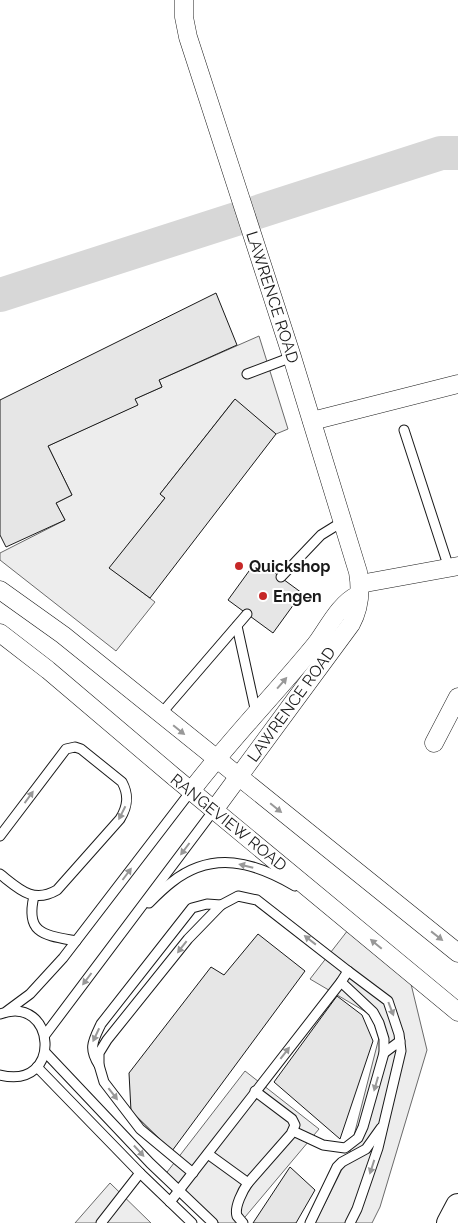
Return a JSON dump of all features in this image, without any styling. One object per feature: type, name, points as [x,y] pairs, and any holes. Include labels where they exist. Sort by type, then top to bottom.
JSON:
[{"type":"main road","points":[[449,1223],[458,1206]]},
{"type":"street","name":"LAWRENCE ROAD","points":[[184,0],[184,17],[188,37],[312,421],[358,572],[359,589],[357,610],[351,624],[214,810]]},
{"type":"street","points":[[312,421],[458,384]]},
{"type":"street","points":[[359,589],[453,567]]},
{"type":"street","name":"LAWRENCE ROAD","points":[[190,791],[316,644],[346,603],[359,589]]},
{"type":"street","points":[[0,590],[63,635],[458,953]]},
{"type":"street","name":"RANGEVIEW ROAD","points":[[0,632],[458,1012]]},
{"type":"street","points":[[434,743],[458,697]]},
{"type":"lane","points":[[247,374],[292,357]]},
{"type":"lane","points":[[404,430],[453,567]]},
{"type":"lane","points":[[281,577],[321,535],[342,522]]},
{"type":"lane","points":[[160,714],[247,614]]},
{"type":"lane","points":[[237,626],[256,713]]},
{"type":"lane","points":[[0,836],[66,749],[78,747],[122,782],[127,799],[125,811],[62,886],[47,895],[34,896],[22,892],[0,874]]},
{"type":"lane","points":[[3,1012],[30,994],[63,958],[190,791]]},
{"type":"lane","points":[[45,1035],[214,810]]},
{"type":"lane","points":[[132,919],[172,882],[189,871],[211,863],[230,862],[274,874],[336,910]]},
{"type":"lane","points":[[34,896],[31,910],[32,921],[36,928],[53,937],[76,941]]},
{"type":"lane","points":[[99,1065],[99,1053],[107,1040],[188,938],[221,906],[238,896],[257,900],[388,1001],[393,1012],[400,1041],[401,1056],[366,1185],[351,1220]]},
{"type":"lane","points":[[193,1173],[140,1129],[104,1082],[99,1065],[93,1055],[93,1041],[101,1024],[192,908],[208,904],[221,906]]},
{"type":"lane","points":[[170,1202],[348,971]]},
{"type":"lane","points":[[293,1131],[323,1145],[345,1148],[355,1142],[363,1127],[384,1053],[384,1039],[373,1012],[341,982]]},
{"type":"lane","points":[[0,1074],[9,1077],[29,1073],[37,1067],[45,1052],[45,1035],[35,1018],[26,1013],[16,1011],[3,1012]]},
{"type":"lane","points":[[384,1053],[400,1041]]},
{"type":"lane","points":[[45,1052],[150,1163],[213,1223]]},
{"type":"lane","points":[[37,1067],[140,1173],[192,1223]]},
{"type":"lane","points":[[243,1223],[237,1217],[237,1212],[243,1191],[293,1131],[295,1125],[292,1119],[255,1091]]},
{"type":"lane","points":[[310,1223],[337,1167],[342,1162],[366,1149],[384,1124]]},
{"type":"lane","points":[[208,1154],[248,1183]]},
{"type":"lane","points":[[100,1223],[140,1173]]},
{"type":"shaded area","points":[[259,336],[288,429],[276,434],[234,400],[160,494],[165,498],[110,568],[155,602],[116,651],[0,560],[0,553],[65,520],[56,503],[72,495],[48,446],[137,405],[135,399],[162,387],[159,380]]},
{"type":"shaded area","points":[[348,930],[411,984],[427,1050],[380,1207],[372,1223],[315,1223],[349,1155],[383,1022],[310,979]]},
{"type":"shaded area","points":[[245,1071],[319,1129],[240,1223],[219,1223],[164,1176]]},
{"type":"shaded area","points":[[110,1183],[151,1223],[75,1223]]},
{"type":"building","points":[[216,293],[237,345],[159,380],[162,387],[135,399],[138,405],[48,446],[72,495],[56,503],[65,520],[6,547],[0,535],[0,400]]},
{"type":"building","points":[[235,399],[276,434],[150,598],[109,568],[165,498],[160,494]]},
{"type":"building","points":[[257,560],[302,593],[273,633],[228,600]]},
{"type":"building","points":[[258,934],[305,971],[172,1151],[131,1111],[129,1073],[211,967],[224,975]]},
{"type":"building","points":[[337,996],[362,1015],[373,1041],[340,1139],[274,1082]]},
{"type":"building","points":[[290,1167],[315,1190],[296,1223],[253,1223]]},
{"type":"waterway","points":[[0,295],[441,153],[458,153]]},
{"type":"place","name":"Quickshop","points":[[239,566]]},
{"type":"place","name":"Engen","points":[[263,596]]}]
